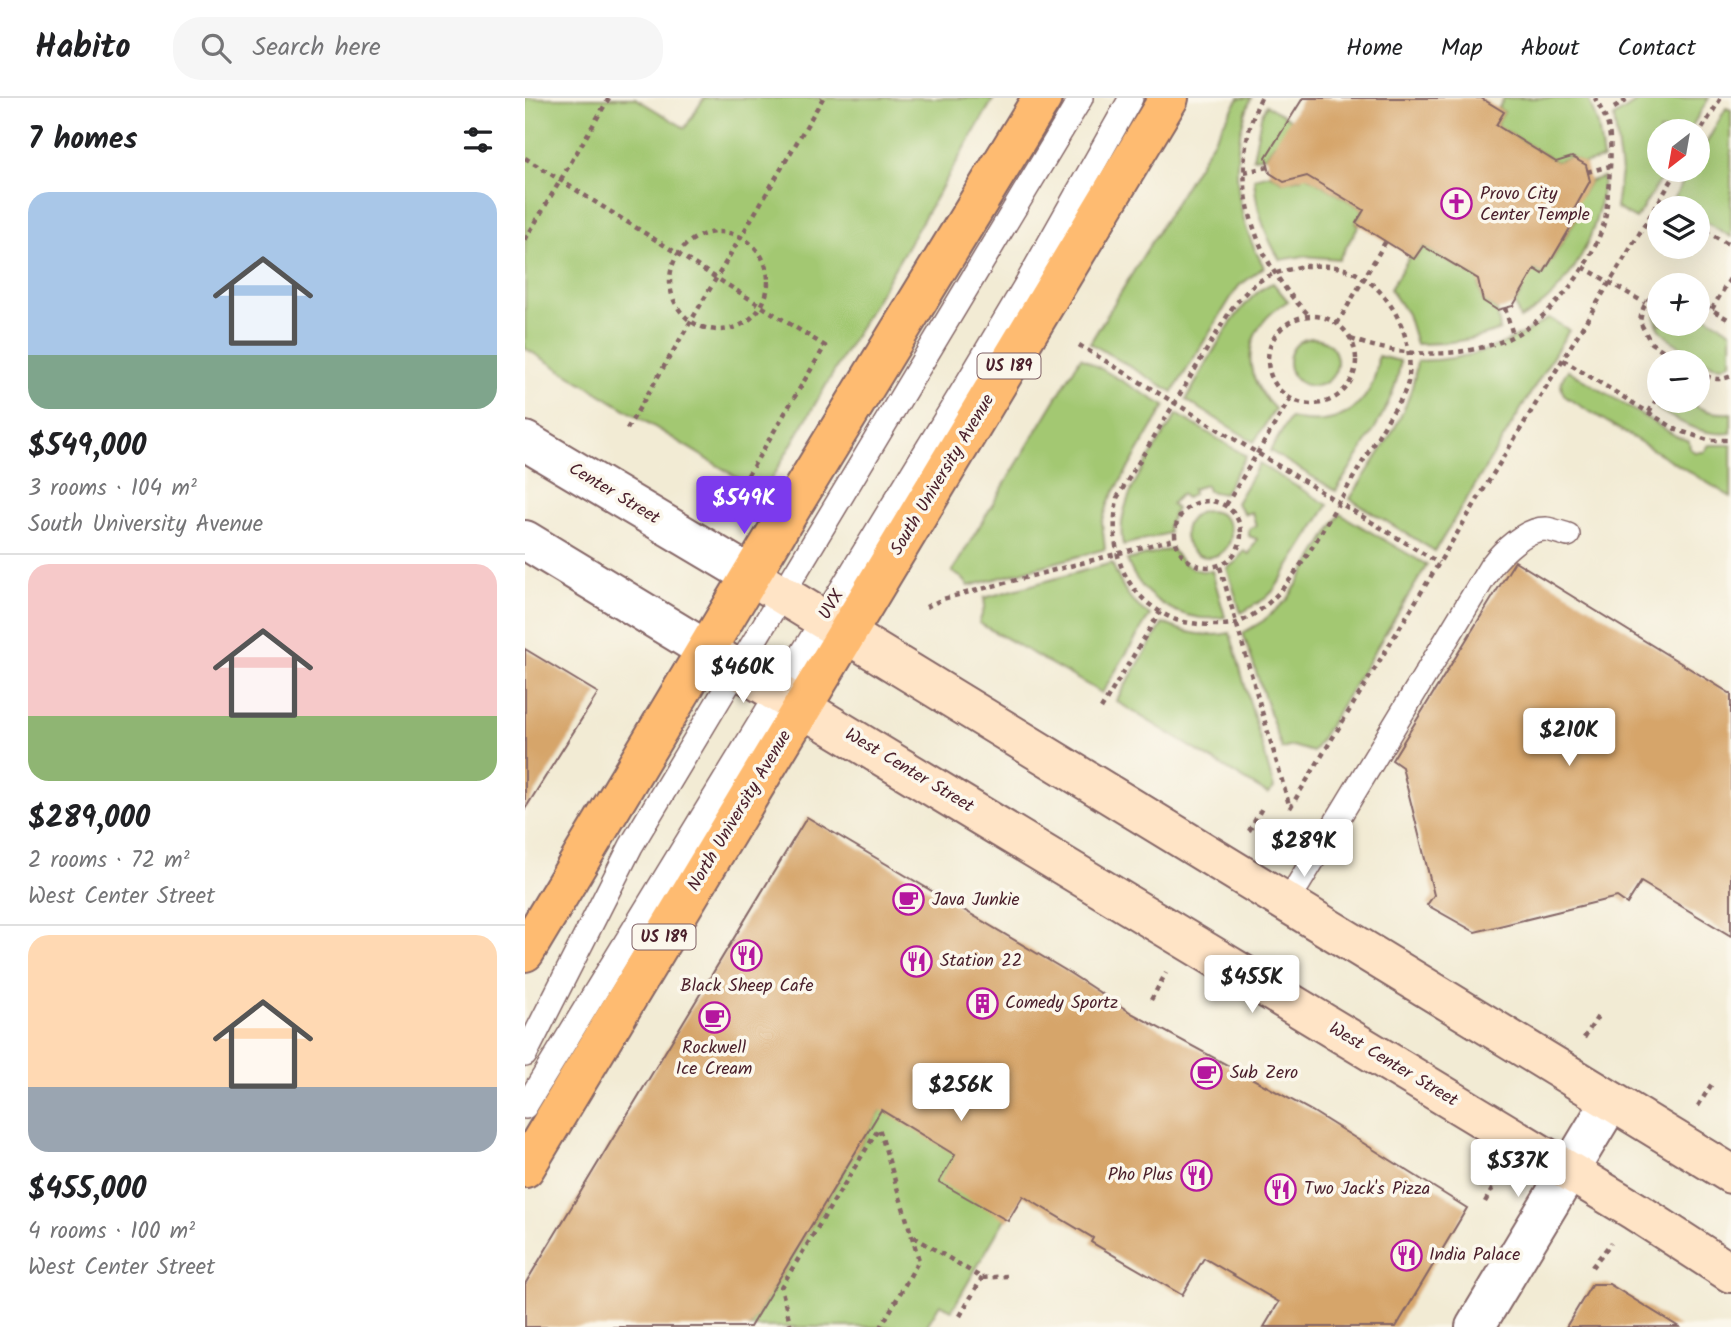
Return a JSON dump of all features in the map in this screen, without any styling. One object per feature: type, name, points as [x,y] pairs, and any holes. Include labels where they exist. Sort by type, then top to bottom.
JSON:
[{"type":"highway","points":[[525,952],[722,659],[729,613],[766,584],[1042,98]]},
{"type":"highway","name":"South University Avenue","points":[[825,671],[835,626],[1169,98]]},
{"type":"highway","name":"North University Avenue","points":[[525,1168],[791,700],[825,671]]},
{"type":"main road","name":"Center Street","points":[[766,584],[835,626]]},
{"type":"main road","points":[[835,626],[1552,1067],[1731,1174]]},
{"type":"main road","points":[[722,659],[791,700]]},
{"type":"main road","name":"West Center Street","points":[[791,700],[1635,1211],[1731,1273]]},
{"type":"street","name":"Center Street","points":[[525,441],[766,584]]},
{"type":"street","points":[[525,540],[722,659]]},
{"type":"street","points":[[1475,1327],[1611,1101]]},
{"type":"lane","points":[[525,1055],[722,659],[766,584],[1081,98]]},
{"type":"lane","name":"UVX","points":[[525,1107],[791,700],[1131,98]]},
{"type":"lane","points":[[1287,903],[1491,566],[1504,549],[1544,528],[1568,536]]},
{"type":"path","points":[[525,240],[609,98]]},
{"type":"path","points":[[627,429],[823,98]]},
{"type":"path","points":[[1261,98],[1246,135],[1245,198],[1254,232],[1275,273],[1294,300],[1311,316]]},
{"type":"path","points":[[1351,339],[1370,346],[1410,354],[1472,350],[1500,342],[1548,311],[1583,267],[1596,245],[1605,220],[1611,166],[1608,123],[1595,98]]},
{"type":"path","points":[[1614,108],[1630,98]]},
{"type":"path","points":[[1708,119],[1720,98]]},
{"type":"path","points":[[525,158],[825,346],[736,495]]},
{"type":"path","points":[[1587,172],[1611,166]]},
{"type":"path","points":[[1244,172],[1269,167]]},
{"type":"path","points":[[1220,567],[1290,808],[1647,222]]},
{"type":"path","points":[[733,233],[741,237],[758,250],[765,266],[768,285],[761,306],[749,321],[728,329],[703,328],[690,323],[676,309],[669,287],[678,253],[684,245],[708,234],[733,233]]},
{"type":"path","points":[[1710,234],[1731,246]]},
{"type":"path","points":[[1337,324],[1386,241]]},
{"type":"path","points":[[1304,266],[1337,267],[1364,278],[1393,308],[1410,354],[1408,384],[1283,590],[1254,615],[1236,624],[1178,621],[1160,612],[1136,593],[1121,571],[1113,525],[1117,498],[1232,308],[1253,283],[1275,273],[1304,266]]},
{"type":"path","points":[[1583,267],[1645,303]]},
{"type":"path","points":[[1731,277],[1712,309],[1731,321]]},
{"type":"path","points":[[1647,300],[1640,322],[1651,343],[1662,350]]},
{"type":"path","points":[[1505,308],[1513,335]]},
{"type":"path","points":[[1311,316],[1324,317],[1337,324],[1351,339],[1356,355],[1355,370],[1349,384],[1339,395],[1325,402],[1310,404],[1290,399],[1282,393],[1273,381],[1268,367],[1268,352],[1283,326],[1296,319],[1311,316]]},
{"type":"path","points":[[1079,345],[1439,564]]},
{"type":"path","points":[[1563,360],[1647,411]]},
{"type":"path","points":[[1710,378],[1724,380],[1731,376]]},
{"type":"path","points":[[1226,505],[1290,399]]},
{"type":"path","points":[[1651,413],[1692,436],[1707,440],[1731,440]]},
{"type":"path","points":[[1207,501],[1226,505],[1236,515],[1241,536],[1239,547],[1233,556],[1220,567],[1202,567],[1191,563],[1183,556],[1174,539],[1175,525],[1187,507],[1207,501]]},
{"type":"path","points":[[926,607],[943,599],[1174,539]]},
{"type":"path","points":[[1101,709],[1160,612]]},
{"type":"path","points":[[1245,838],[1262,808]]},
{"type":"path","points":[[1151,1000],[1168,969]]},
{"type":"path","points":[[1580,1045],[1600,1013]]},
{"type":"path","points":[[1694,1113],[1713,1082]]},
{"type":"path","points":[[791,1327],[781,1286],[879,1128],[919,1260],[881,1327]]},
{"type":"path","points":[[1485,1202],[1501,1174]]},
{"type":"path","points":[[913,1237],[982,1279],[1007,1276]]},
{"type":"path","points":[[1592,1267],[1615,1238]]},
{"type":"path","points":[[960,1316],[982,1279]]},
{"type":"green space","points":[[525,98],[635,98],[685,128],[704,98],[994,98],[763,493],[525,348]]},
{"type":"green space","points":[[1239,98],[1251,98],[1239,140],[1237,162],[1241,206],[1246,227],[1264,267],[1239,286],[1173,392],[1090,343]]},
{"type":"green space","points":[[1504,98],[1588,98],[1598,125],[1603,159],[1583,164],[1571,157],[1556,162],[1496,125],[1504,112],[1498,109]]},
{"type":"green space","points":[[1643,98],[1709,98],[1696,119],[1647,119],[1647,182],[1659,182],[1650,196],[1647,196],[1647,201],[1636,219],[1616,208],[1621,172],[1614,117]]},
{"type":"green space","points":[[1266,105],[1303,127],[1275,143],[1266,156],[1253,158],[1261,117]]},
{"type":"green space","points":[[1726,108],[1731,110],[1731,237],[1710,224],[1710,196],[1675,196],[1683,182],[1710,182],[1710,137]]},
{"type":"green space","points":[[1270,174],[1284,182],[1301,178],[1304,174],[1364,210],[1356,223],[1359,225],[1339,259],[1304,256],[1280,260],[1269,241],[1255,189],[1254,178]]},
{"type":"green space","points":[[1603,177],[1596,219],[1579,259],[1554,293],[1520,319],[1515,304],[1522,291],[1519,278],[1525,263],[1543,274],[1576,219],[1558,208],[1581,196],[1590,181]]},
{"type":"green space","points":[[1423,246],[1482,281],[1479,286],[1483,301],[1497,310],[1500,330],[1459,341],[1416,344],[1407,314],[1390,289],[1410,256],[1415,258]]},
{"type":"green space","points":[[1273,283],[1288,301],[1273,312],[1254,337],[1251,366],[1255,380],[1275,409],[1254,442],[1186,400],[1235,317],[1260,290]]},
{"type":"green space","points":[[1549,318],[1569,330],[1435,551],[1350,499],[1401,416],[1409,398],[1417,361],[1471,355],[1517,337]]},
{"type":"green space","points":[[1710,318],[1731,331],[1731,362],[1722,366],[1713,365],[1710,363],[1710,350],[1687,350],[1666,336],[1710,336]]},
{"type":"green space","points":[[1313,338],[1330,345],[1337,362],[1330,379],[1313,386],[1296,379],[1289,362],[1296,345]]},
{"type":"green space","points":[[1378,356],[1400,361],[1398,377],[1375,428],[1336,491],[1270,451],[1290,418],[1324,421],[1351,411],[1370,389]]},
{"type":"green space","points":[[1081,357],[1165,406],[1109,501],[1102,523],[1105,549],[969,586],[952,572]]},
{"type":"green space","points":[[1568,370],[1676,436],[1689,441],[1690,449],[1695,452],[1704,452],[1709,445],[1731,445],[1731,497],[1566,397],[1561,383]]},
{"type":"green space","points":[[1664,413],[1731,413],[1731,433],[1711,432],[1683,424]]},
{"type":"green space","points":[[1177,414],[1246,456],[1223,494],[1208,491],[1206,485],[1192,489],[1193,494],[1186,498],[1181,494],[1171,504],[1176,509],[1168,526],[1169,533],[1123,545],[1124,511],[1130,494]]},
{"type":"green space","points":[[1259,464],[1328,505],[1274,590],[1241,613],[1227,568],[1236,562],[1244,551],[1249,554],[1257,539],[1249,536],[1249,529],[1256,526],[1252,512],[1245,514],[1236,503]]},
{"type":"green space","points":[[1208,511],[1224,518],[1231,534],[1224,550],[1208,557],[1192,550],[1185,534],[1192,518]]},
{"type":"green space","points":[[1340,514],[1427,565],[1313,752],[1293,746],[1282,749],[1243,633],[1263,621],[1288,599]]},
{"type":"green space","points":[[1172,549],[1189,566],[1199,571],[1212,571],[1225,617],[1194,617],[1166,606],[1143,587],[1127,560]]},
{"type":"green space","points":[[1112,563],[1131,599],[1150,615],[1102,693],[979,623],[985,606],[984,598]]},
{"type":"green space","points":[[1163,623],[1196,634],[1230,633],[1274,788],[1268,794],[1116,701]]},
{"type":"green space","points":[[882,1108],[947,1113],[1006,1217],[952,1310],[940,1304],[926,1327],[750,1327]]},
{"type":"building","name":"Provo City Center Temple","points":[[1303,98],[1481,98],[1504,112],[1496,125],[1556,162],[1572,157],[1586,165],[1590,181],[1571,215],[1576,218],[1543,274],[1535,269],[1513,306],[1497,310],[1483,301],[1478,279],[1423,246],[1414,259],[1356,223],[1364,210],[1307,176],[1284,182],[1270,173],[1266,157]]},
{"type":"building","points":[[1515,561],[1731,694],[1731,936],[1641,882],[1627,904],[1617,897],[1475,932],[1427,905],[1434,895],[1402,767],[1392,760]]},
{"type":"building","points":[[525,649],[598,693],[525,809]]},
{"type":"building","points":[[807,817],[1065,970],[1133,1014],[1312,1111],[1467,1208],[1396,1327],[1264,1327],[1279,1302],[1204,1258],[1182,1295],[1091,1242],[1093,1238],[1023,1196],[1008,1221],[939,1182],[955,1155],[881,1110],[750,1327],[525,1327],[525,1284]]},
{"type":"building","points":[[1592,1284],[1609,1284],[1679,1327],[1566,1327]]},
{"type":"place","name":"Provo City Center Temple","points":[[1457,204]]},
{"type":"place","name":"Java Junkie","points":[[909,900]]},
{"type":"place","name":"Black Sheep Cafe","points":[[747,955]]},
{"type":"place","name":"Station 22","points":[[917,961]]},
{"type":"place","name":"Comedy Sportz","points":[[982,1003]]},
{"type":"place","name":"Rockwell Ice Cream","points":[[714,1018]]},
{"type":"place","name":"Sub Zero","points":[[1207,1073]]},
{"type":"place","name":"Pho Plus","points":[[1196,1175]]},
{"type":"place","name":"Two Jack's Pizza","points":[[1281,1189]]},
{"type":"place","name":"India Palace","points":[[1406,1255]]}]
